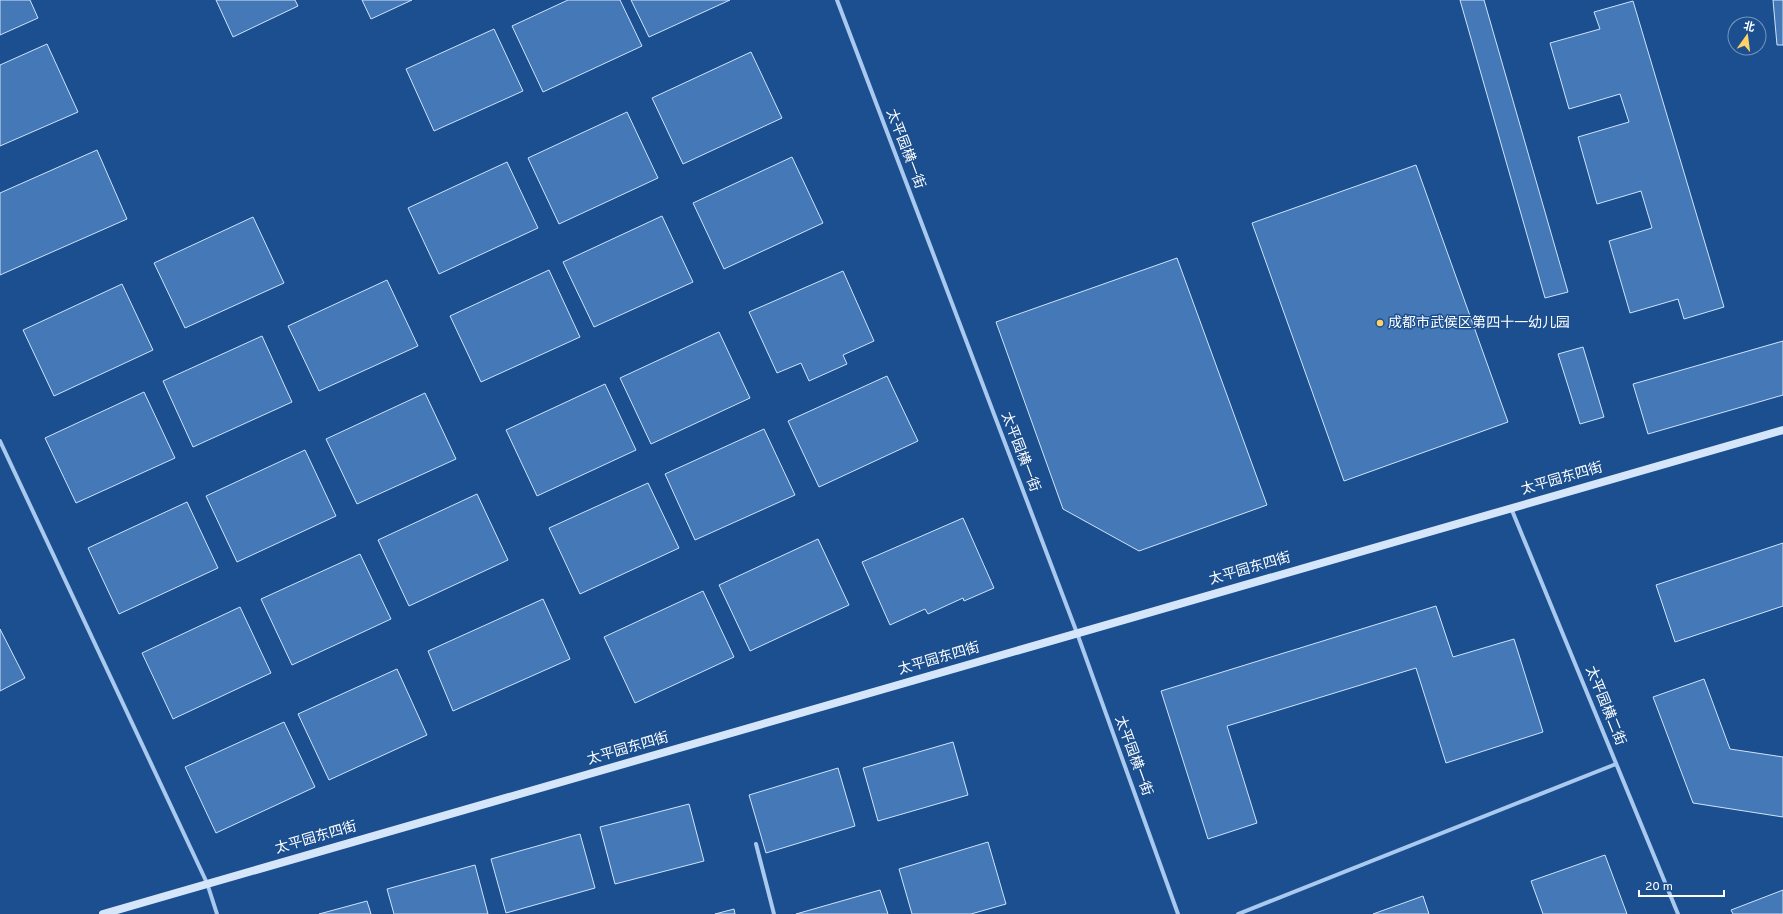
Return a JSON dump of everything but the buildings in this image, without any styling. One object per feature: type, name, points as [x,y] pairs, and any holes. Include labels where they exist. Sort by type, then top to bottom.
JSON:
[{"type":"street","name":"太平园横一街","points":[[837,0],[1077,633],[1178,914]]},
{"type":"street","name":"太平园东四街","points":[[103,914],[1511,507],[1783,430]]},
{"type":"street","points":[[0,441],[208,883],[217,914]]},
{"type":"street","name":"太平园横二街","points":[[1511,507],[1678,914]]},
{"type":"street","points":[[1238,914],[1616,764]]},
{"type":"street","points":[[756,844],[774,914]]},
{"type":"place","name":"成都市武侯区第四十一幼儿园","points":[[1380,323]]}]
